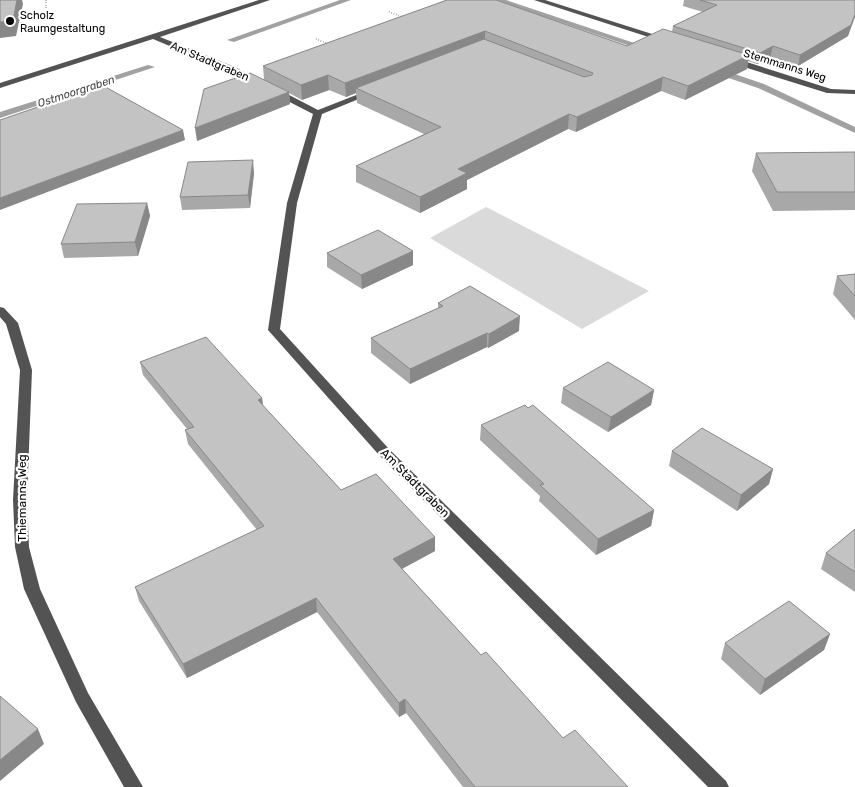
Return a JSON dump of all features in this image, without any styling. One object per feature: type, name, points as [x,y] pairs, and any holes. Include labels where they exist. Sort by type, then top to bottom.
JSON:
[{"type":"street","points":[[0,86],[266,0]]},
{"type":"street","points":[[538,0],[679,44]]},
{"type":"street","name":"Am Stadtgraben","points":[[154,37],[232,69],[318,113],[292,202],[274,330],[384,452],[720,787]]},
{"type":"street","name":"Stemmanns Weg","points":[[727,59],[830,91],[855,92]]},
{"type":"street","points":[[318,113],[378,89]]},
{"type":"street","name":"Thiemanns Weg","points":[[0,310],[12,323],[26,370],[20,500],[22,547],[32,589],[82,697],[134,787]]},
{"type":"path","points":[[46,0],[46,8]]},
{"type":"path","points":[[389,12],[406,18]]},
{"type":"path","points":[[316,39],[332,46]]},
{"type":"shaded area","points":[[486,207],[649,291],[582,329],[430,238]]},
{"type":"building","points":[[0,0],[17,0],[13,21],[0,22]]},
{"type":"building","points":[[447,0],[496,0],[627,46],[663,29],[749,55],[688,86],[663,77],[577,117],[569,114],[458,169],[467,173],[420,197],[356,166],[441,127],[356,88],[484,39],[584,77],[593,73],[485,31],[345,83],[328,75],[301,85],[263,66]]},
{"type":"building","points":[[700,0],[855,0],[855,14],[851,25],[800,55],[773,46],[760,53],[673,26],[717,5]]},
{"type":"building","points":[[250,73],[289,92],[195,128],[204,89]]},
{"type":"building","points":[[102,85],[183,130],[0,198],[0,120]]},
{"type":"building","points":[[855,152],[855,192],[777,192],[756,153]]},
{"type":"building","points":[[253,160],[248,195],[180,197],[188,162]]},
{"type":"building","points":[[147,203],[135,242],[61,244],[77,204]]},
{"type":"building","points":[[378,230],[413,251],[361,275],[327,253]]},
{"type":"building","points":[[855,274],[855,296],[837,276]]},
{"type":"building","points":[[470,286],[520,316],[489,334],[487,333],[410,369],[371,338],[443,306],[438,303]]},
{"type":"building","points":[[206,337],[262,398],[258,400],[341,490],[376,474],[435,537],[393,559],[481,655],[486,652],[563,738],[575,730],[628,787],[475,787],[405,699],[399,703],[316,598],[183,664],[135,587],[264,526],[185,430],[194,427],[140,362]]},
{"type":"building","points":[[608,362],[654,390],[611,417],[563,388]]},
{"type":"building","points":[[525,405],[528,408],[533,405],[654,510],[598,539],[540,485],[544,484],[481,425]]},
{"type":"building","points":[[702,428],[773,469],[741,495],[672,451]]},
{"type":"building","points":[[855,529],[855,572],[826,553]]},
{"type":"building","points":[[789,601],[830,634],[765,679],[725,643]]},
{"type":"building","points":[[0,696],[38,729],[0,760]]},
{"type":"waterway","name":"Ostmoorgraben","points":[[231,40],[347,0]]},
{"type":"waterway","points":[[499,0],[648,49]]},
{"type":"waterway","name":"Ostmoorgraben","points":[[0,115],[151,67]]},
{"type":"waterway","points":[[717,71],[761,86],[855,130]]},
{"type":"place","name":"Scholz Raumgestaltung","points":[[10,21]]}]
